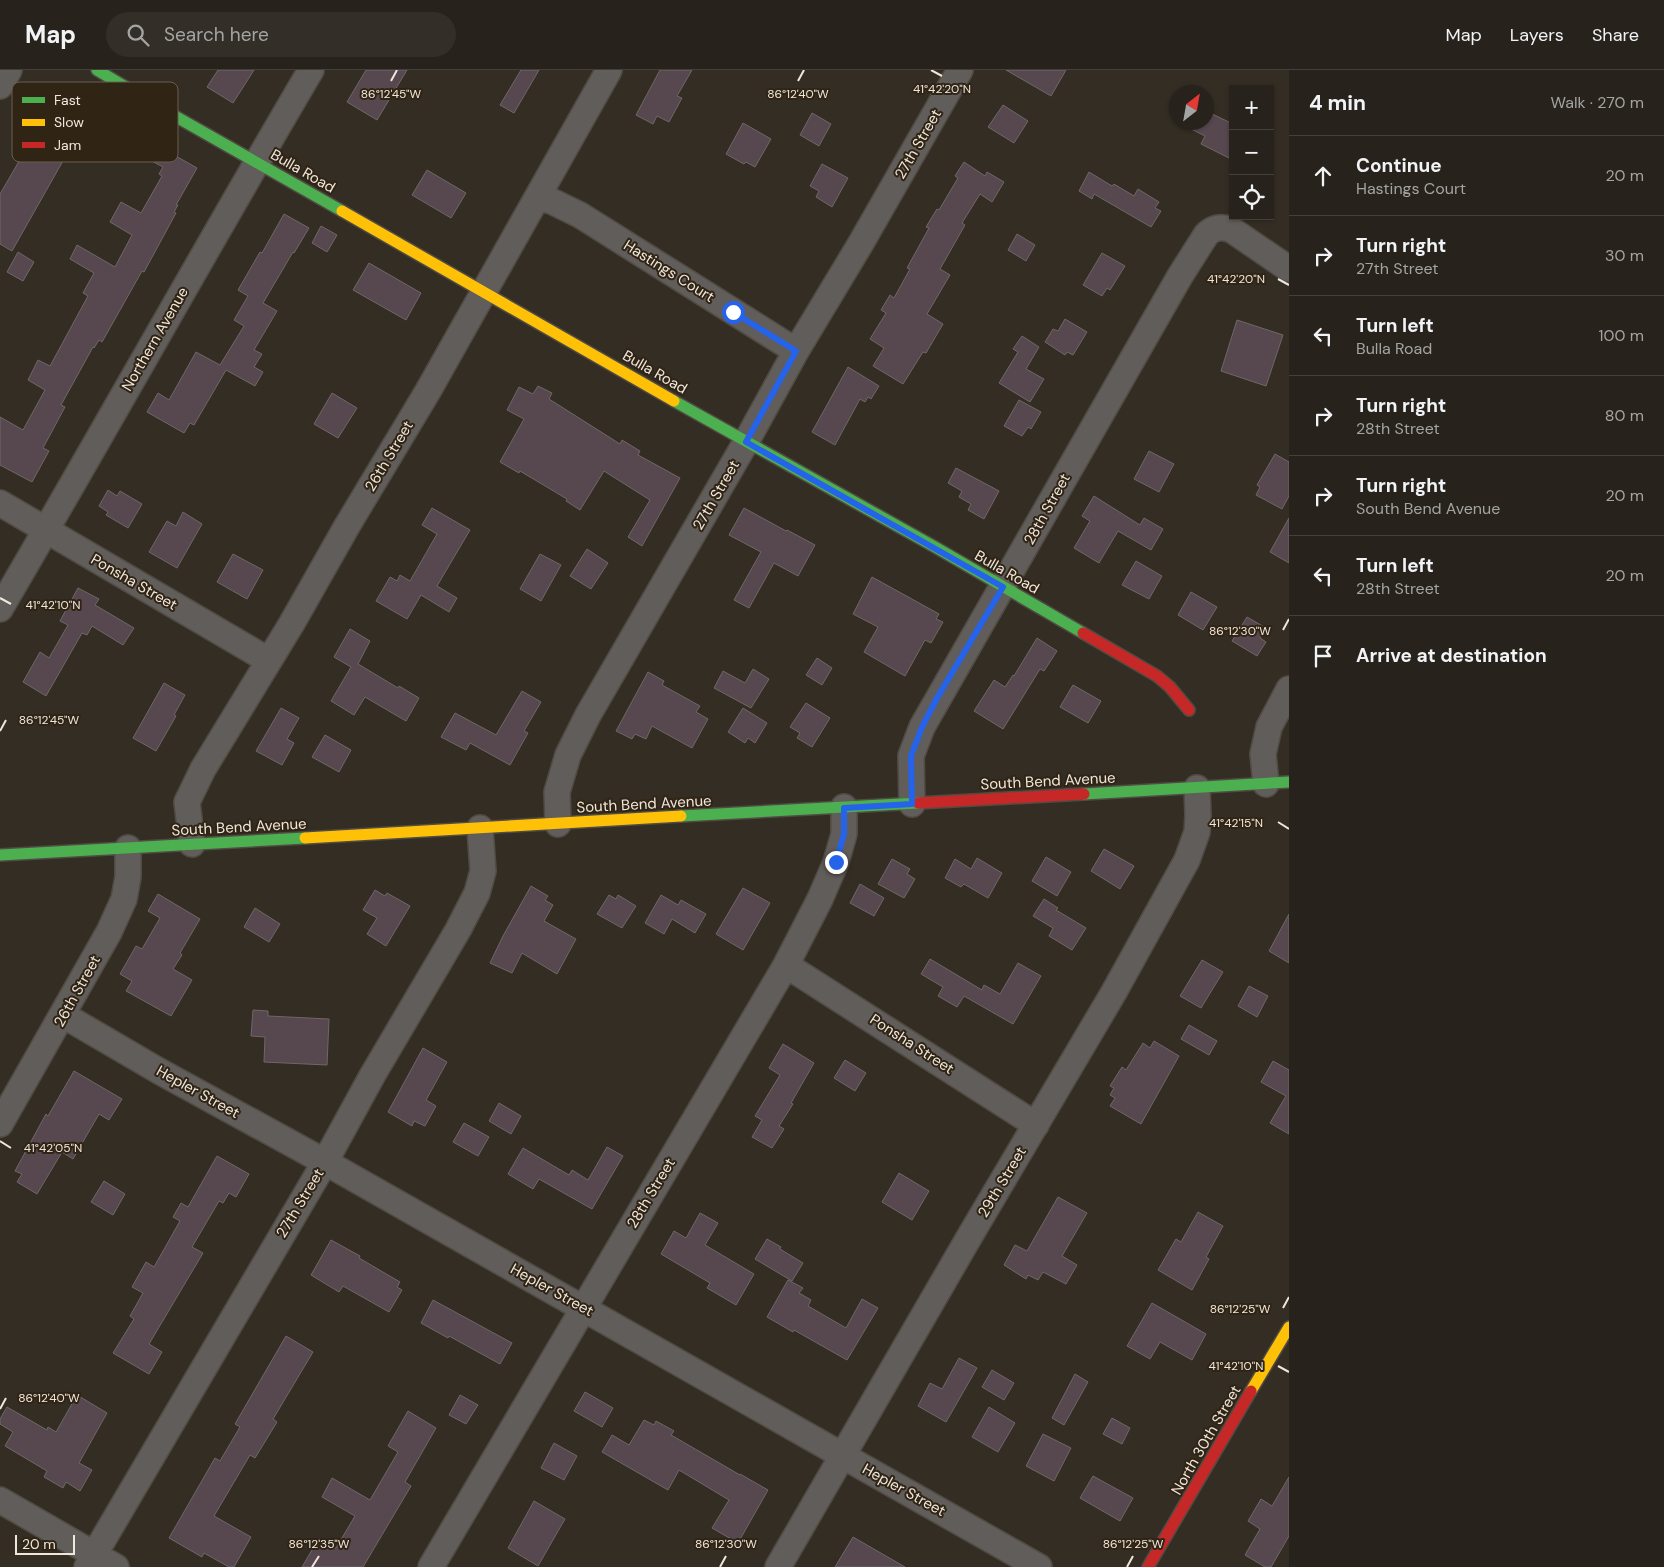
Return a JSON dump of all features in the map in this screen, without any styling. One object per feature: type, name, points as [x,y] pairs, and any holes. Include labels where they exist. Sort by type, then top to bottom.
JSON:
[{"type":"street","points":[[0,86],[9,70]]},
{"type":"street","name":"Bulla Road","points":[[97,70],[118,82]]},
{"type":"street","name":"Northern Avenue","points":[[0,609],[257,162],[312,70]]},
{"type":"street","name":"26th Street","points":[[192,844],[187,802],[203,769],[292,623],[347,526],[428,391],[609,70]]},
{"type":"street","name":"27th Street","points":[[558,824],[557,792],[568,755],[588,715],[746,442],[796,351],[861,243],[960,70]]},
{"type":"street","name":"Bulla Road","points":[[178,117],[1157,676],[1170,687],[1189,710]]},
{"type":"street","name":"Hastings Court","points":[[540,195],[580,215],[796,351]]},
{"type":"street","name":"28th Street","points":[[912,804],[911,756],[922,727],[1180,276],[1206,235],[1216,228],[1225,227],[1289,269]]},
{"type":"street","name":"Ponsha Street","points":[[0,503],[268,660]]},
{"type":"street","points":[[1277,783],[1263,754],[1269,727],[1289,689]]},
{"type":"street","name":"South Bend Avenue","points":[[0,855],[1277,783]]},
{"type":"street","name":"29th Street","points":[[778,1567],[1114,992],[1187,860],[1197,832],[1197,788]]},
{"type":"street","name":"28th Street","points":[[431,1567],[786,965],[820,899],[836,862],[844,834],[844,808]]},
{"type":"street","name":"27th Street","points":[[91,1561],[325,1162],[372,1076],[458,930],[476,894],[483,871],[480,828]]},
{"type":"street","name":"26th Street","points":[[0,1124],[109,932],[124,899],[128,877],[128,848]]},
{"type":"street","name":"Ponsha Street","points":[[786,965],[1036,1125]]},
{"type":"street","name":"Hepler Street","points":[[63,1015],[159,1071],[325,1162],[719,1384],[843,1457],[934,1506],[1039,1567]]},
{"type":"street","name":"North 30th Street","points":[[1148,1567],[1289,1327]]},
{"type":"street","points":[[0,1500],[91,1561],[116,1567]]},
{"type":"building","points":[[218,70],[254,70],[233,103],[207,87]]},
{"type":"building","points":[[366,70],[407,70],[377,120],[347,102]]},
{"type":"building","points":[[521,70],[539,70],[514,113],[500,105]]},
{"type":"building","points":[[660,70],[692,70],[677,96],[682,98],[669,122],[657,116],[653,124],[636,115]]},
{"type":"building","points":[[1006,70],[1066,70],[1051,96]]},
{"type":"building","points":[[1003,105],[1028,121],[1014,143],[988,127]]},
{"type":"building","points":[[812,113],[831,124],[819,146],[800,135]]},
{"type":"building","points":[[1214,115],[1229,122],[1229,158],[1201,144],[1205,136],[1193,130],[1214,130]]},
{"type":"building","points":[[743,123],[771,139],[755,167],[746,162],[744,164],[726,154]]},
{"type":"building","points":[[178,157],[197,168],[176,205],[178,205],[174,212],[176,213],[144,272],[142,271],[102,342],[99,340],[93,347],[61,405],[65,407],[43,448],[49,451],[32,482],[0,465],[0,417],[23,430],[45,390],[28,380],[38,360],[50,366],[88,296],[83,293],[94,273],[70,259],[77,245],[115,267],[132,235],[110,222],[121,202],[141,213],[162,176],[159,174],[163,167],[154,162],[178,162]]},
{"type":"building","points":[[19,162],[62,162],[12,251],[0,244],[0,194]]},
{"type":"building","points":[[964,162],[985,176],[987,172],[1004,182],[992,202],[980,194],[962,223],[965,225],[940,269],[950,275],[927,314],[943,324],[926,353],[923,352],[903,384],[873,366],[884,348],[870,339],[886,313],[881,310],[890,295],[894,298],[910,269],[907,268],[929,228],[926,227],[937,209],[939,210],[958,178],[955,176]]},
{"type":"building","points":[[822,164],[848,178],[832,207],[816,197],[819,191],[810,186]]},
{"type":"building","points":[[427,170],[466,193],[451,218],[412,195]]},
{"type":"building","points":[[1089,172],[1112,186],[1114,184],[1134,196],[1138,189],[1159,202],[1155,208],[1161,211],[1151,227],[1094,194],[1092,199],[1079,191]]},
{"type":"building","points":[[284,214],[309,228],[263,303],[277,311],[254,350],[262,354],[254,367],[263,372],[255,386],[226,370],[194,425],[190,423],[184,433],[147,412],[158,393],[169,400],[196,352],[220,365],[244,326],[234,320],[248,296],[238,290]]},
{"type":"building","points":[[321,226],[337,235],[327,252],[312,243]]},
{"type":"building","points":[[1017,234],[1035,245],[1026,261],[1008,250]]},
{"type":"building","points":[[18,252],[34,262],[23,281],[7,272]]},
{"type":"building","points":[[1102,253],[1125,266],[1110,290],[1107,288],[1102,296],[1083,285]]},
{"type":"building","points":[[369,263],[421,293],[406,320],[353,290]]},
{"type":"building","points":[[1065,319],[1087,332],[1073,355],[1067,352],[1065,355],[1045,342],[1053,329],[1058,331]]},
{"type":"building","points":[[1237,320],[1283,335],[1266,386],[1221,371]]},
{"type":"building","points":[[1022,336],[1039,347],[1026,369],[1044,379],[1030,402],[999,383],[1018,352],[1013,349]]},
{"type":"building","points":[[848,367],[879,386],[871,399],[868,397],[865,402],[860,399],[835,445],[812,432]]},
{"type":"building","points":[[538,386],[552,393],[549,399],[620,444],[622,440],[640,451],[638,455],[680,478],[642,546],[628,537],[650,500],[604,471],[580,510],[566,501],[567,499],[520,471],[519,473],[500,462],[524,419],[507,410],[519,387],[533,394]]},
{"type":"building","points":[[332,393],[357,408],[338,438],[314,424]]},
{"type":"building","points":[[1019,400],[1041,412],[1031,429],[1028,427],[1022,436],[1004,426]]},
{"type":"building","points":[[1149,451],[1174,464],[1159,492],[1134,479]]},
{"type":"building","points":[[1275,454],[1289,462],[1289,496],[1282,509],[1256,495],[1260,487],[1257,485]]},
{"type":"building","points":[[956,468],[999,491],[984,519],[968,510],[971,504],[959,497],[962,491],[948,483]]},
{"type":"building","points":[[108,490],[117,496],[120,491],[142,504],[128,528],[106,515],[108,512],[99,506]]},
{"type":"building","points":[[1094,496],[1140,525],[1144,518],[1163,529],[1151,550],[1118,531],[1099,563],[1074,548],[1090,521],[1082,516]]},
{"type":"building","points":[[432,508],[470,530],[437,586],[457,598],[449,612],[421,595],[407,619],[376,601],[390,577],[397,581],[400,575],[410,581],[437,534],[422,525]]},
{"type":"building","points":[[744,508],[815,545],[798,576],[774,563],[749,608],[734,600],[761,552],[729,535]]},
{"type":"building","points":[[183,512],[202,524],[177,568],[149,552],[167,521],[176,526]]},
{"type":"building","points":[[1289,518],[1289,563],[1270,552]]},
{"type":"building","points":[[587,549],[608,563],[591,589],[570,576]]},
{"type":"building","points":[[233,554],[263,570],[247,599],[217,582]]},
{"type":"building","points":[[540,554],[561,565],[541,601],[520,589]]},
{"type":"building","points":[[1136,561],[1162,576],[1149,599],[1122,585]]},
{"type":"building","points":[[872,577],[939,614],[936,619],[943,622],[931,643],[925,640],[905,676],[864,652],[878,627],[853,614]]},
{"type":"building","points":[[78,588],[99,599],[95,605],[134,628],[123,645],[92,626],[87,635],[82,633],[46,696],[23,682],[40,652],[49,658],[68,625],[60,621]]},
{"type":"building","points":[[1191,592],[1217,607],[1203,630],[1178,615]]},
{"type":"building","points":[[1247,617],[1266,628],[1260,638],[1266,642],[1257,656],[1232,641]]},
{"type":"building","points":[[350,629],[370,641],[358,664],[419,698],[406,721],[365,697],[354,715],[331,701],[351,667],[334,657]]},
{"type":"building","points":[[1037,638],[1057,651],[1044,671],[1040,669],[1003,729],[974,711],[994,680],[1005,687],[1014,676]]},
{"type":"building","points":[[817,658],[832,668],[822,685],[806,675]]},
{"type":"building","points":[[753,669],[769,679],[751,708],[714,688],[723,671],[745,683]]},
{"type":"building","points":[[648,672],[664,681],[662,685],[700,706],[696,712],[708,719],[692,748],[652,726],[646,739],[635,734],[632,739],[616,731]]},
{"type":"building","points":[[164,683],[185,695],[174,715],[176,716],[156,751],[133,738]]},
{"type":"building","points":[[1073,685],[1101,701],[1088,723],[1060,707]]},
{"type":"building","points":[[522,691],[541,702],[524,731],[528,733],[510,765],[470,743],[466,750],[441,737],[455,713],[496,735]]},
{"type":"building","points":[[806,703],[830,718],[812,747],[797,738],[800,733],[790,727]]},
{"type":"building","points":[[281,708],[299,718],[287,739],[294,743],[282,765],[256,751]]},
{"type":"building","points":[[743,708],[767,723],[755,743],[748,738],[745,743],[728,732]]},
{"type":"building","points":[[325,735],[351,750],[339,772],[312,757]]},
{"type":"building","points":[[1104,849],[1134,866],[1120,889],[1091,871]]},
{"type":"building","points":[[1046,857],[1071,872],[1057,896],[1032,881]]},
{"type":"building","points":[[977,858],[1002,873],[988,898],[964,884],[961,887],[945,878],[955,859],[971,869]]},
{"type":"building","points":[[892,859],[910,869],[907,874],[915,879],[904,898],[878,884]]},
{"type":"building","points":[[860,884],[884,898],[874,916],[850,903]]},
{"type":"building","points":[[531,886],[548,896],[545,900],[553,905],[544,921],[576,939],[557,974],[522,953],[512,973],[490,963]]},
{"type":"building","points":[[743,888],[770,903],[743,950],[716,934]]},
{"type":"building","points":[[375,890],[385,896],[387,893],[410,906],[386,946],[367,934],[377,918],[363,910]]},
{"type":"building","points":[[158,894],[200,919],[173,969],[192,980],[171,1016],[126,991],[132,981],[120,974],[136,946],[142,949],[160,918],[148,911]]},
{"type":"building","points":[[609,895],[616,899],[618,895],[636,906],[622,928],[597,914]]},
{"type":"building","points":[[661,895],[678,905],[681,900],[706,914],[695,933],[672,919],[664,934],[645,923]]},
{"type":"building","points":[[1044,899],[1058,908],[1056,910],[1086,928],[1072,950],[1049,936],[1053,928],[1033,916]]},
{"type":"building","points":[[255,908],[280,924],[269,942],[244,927]]},
{"type":"building","points":[[1289,914],[1289,963],[1269,951]]},
{"type":"building","points":[[930,959],[982,990],[984,985],[1000,994],[1018,963],[1041,976],[1013,1024],[964,996],[957,1007],[938,996],[943,987],[921,974]]},
{"type":"building","points":[[1202,960],[1223,972],[1201,1008],[1180,996]]},
{"type":"building","points":[[1249,986],[1268,996],[1257,1017],[1238,1006]]},
{"type":"building","points":[[253,1010],[268,1011],[268,1016],[329,1019],[327,1065],[264,1062],[265,1037],[251,1036]]},
{"type":"building","points":[[1189,1025],[1217,1041],[1209,1055],[1181,1039]]},
{"type":"building","points":[[1154,1041],[1179,1056],[1141,1124],[1110,1106],[1115,1098],[1110,1095],[1114,1088],[1110,1086],[1122,1067],[1126,1070],[1143,1043],[1150,1048]]},
{"type":"building","points":[[783,1044],[814,1063],[791,1103],[793,1104],[779,1126],[784,1129],[772,1148],[752,1137],[762,1120],[755,1116],[780,1075],[769,1068]]},
{"type":"building","points":[[423,1048],[447,1062],[426,1100],[436,1106],[425,1126],[414,1121],[412,1126],[388,1112]]},
{"type":"building","points":[[845,1060],[866,1073],[855,1091],[834,1078]]},
{"type":"building","points":[[1273,1061],[1289,1070],[1289,1134],[1270,1123],[1286,1096],[1261,1082]]},
{"type":"building","points":[[74,1071],[122,1099],[109,1120],[99,1114],[73,1159],[62,1152],[37,1194],[17,1182],[22,1174],[15,1171],[46,1114],[48,1116]]},
{"type":"building","points":[[499,1103],[521,1116],[511,1134],[489,1121]]},
{"type":"building","points":[[464,1123],[489,1137],[478,1156],[453,1142]]},
{"type":"building","points":[[607,1147],[623,1156],[592,1209],[539,1179],[533,1189],[508,1174],[523,1148],[569,1175],[572,1170],[588,1180]]},
{"type":"building","points":[[217,1156],[249,1174],[236,1197],[229,1193],[223,1203],[219,1201],[192,1247],[203,1253],[149,1344],[162,1352],[149,1374],[113,1353],[134,1319],[130,1316],[143,1293],[132,1287],[146,1262],[154,1267],[180,1221],[173,1217],[181,1203],[188,1207]]},
{"type":"building","points":[[899,1173],[929,1191],[912,1220],[882,1202]]},
{"type":"building","points":[[104,1181],[125,1194],[113,1215],[91,1202]]},
{"type":"building","points":[[1058,1197],[1087,1213],[1062,1256],[1077,1265],[1066,1284],[1043,1272],[1038,1280],[1028,1275],[1026,1279],[1004,1265],[1015,1245],[1027,1251]]},
{"type":"building","points":[[1198,1212],[1223,1226],[1206,1257],[1209,1259],[1192,1290],[1158,1270],[1176,1239],[1181,1242]]},
{"type":"building","points":[[700,1213],[718,1223],[705,1245],[754,1274],[736,1305],[707,1288],[710,1283],[661,1254],[674,1231],[686,1238]]},
{"type":"building","points":[[767,1239],[803,1263],[792,1281],[755,1259]]},
{"type":"building","points":[[331,1240],[400,1282],[397,1287],[402,1290],[389,1312],[343,1286],[339,1292],[311,1275]]},
{"type":"building","points":[[788,1280],[803,1288],[799,1293],[811,1300],[808,1306],[846,1328],[862,1299],[878,1308],[847,1360],[767,1317]]},
{"type":"building","points":[[433,1300],[512,1343],[500,1364],[421,1323]]},
{"type":"building","points":[[1152,1303],[1206,1334],[1192,1360],[1160,1342],[1150,1359],[1127,1346]]},
{"type":"building","points":[[286,1336],[313,1352],[273,1419],[277,1422],[255,1458],[250,1455],[214,1516],[251,1537],[234,1567],[229,1567],[204,1553],[202,1557],[169,1538],[215,1458],[220,1461],[240,1427],[235,1424]]},
{"type":"building","points":[[959,1358],[977,1368],[946,1422],[918,1406],[930,1383],[942,1389]]},
{"type":"building","points":[[992,1370],[1014,1383],[1004,1400],[982,1387]]},
{"type":"building","points":[[1075,1374],[1088,1382],[1064,1425],[1052,1418]]},
{"type":"building","points":[[585,1392],[613,1408],[602,1427],[574,1411]]},
{"type":"building","points":[[77,1395],[107,1413],[79,1463],[92,1470],[80,1491],[66,1482],[63,1488],[44,1477],[47,1471],[5,1446],[13,1432],[0,1424],[0,1419],[7,1407],[47,1430],[48,1427],[56,1432]]},
{"type":"building","points":[[460,1395],[478,1405],[466,1424],[449,1415]]},
{"type":"building","points":[[989,1407],[1015,1423],[998,1452],[972,1437]]},
{"type":"building","points":[[408,1411],[436,1428],[405,1482],[411,1486],[363,1567],[302,1567],[319,1538],[336,1548],[355,1516],[322,1497],[332,1478],[370,1500],[398,1452],[388,1446]]},
{"type":"building","points":[[1112,1418],[1130,1428],[1122,1444],[1103,1434]]},
{"type":"building","points":[[644,1420],[654,1425],[656,1421],[674,1431],[671,1435],[768,1490],[738,1543],[712,1528],[729,1500],[679,1470],[668,1490],[602,1452],[612,1435],[629,1445]]},
{"type":"building","points":[[1043,1434],[1071,1448],[1054,1481],[1026,1466]]},
{"type":"building","points":[[554,1443],[577,1456],[564,1480],[541,1468]]},
{"type":"building","points":[[1093,1476],[1133,1498],[1120,1521],[1080,1498]]},
{"type":"building","points":[[1289,1477],[1289,1536],[1271,1567],[1265,1567],[1245,1555],[1260,1529],[1248,1521],[1261,1499],[1272,1506]]},
{"type":"building","points":[[534,1501],[565,1519],[538,1566],[508,1548]]},
{"type":"building","points":[[853,1537],[905,1567],[835,1567]]},
{"type":"traffic: fast","points":[[97,70],[117,82]]},
{"type":"traffic: fast","points":[[178,118],[342,211]]},
{"type":"traffic: fast","points":[[674,401],[935,547],[1083,633]]},
{"type":"traffic: fast","points":[[1084,794],[1289,782]]},
{"type":"traffic: fast","points":[[681,816],[918,803]]},
{"type":"traffic: fast","points":[[0,855],[305,838]]},
{"type":"traffic: slow","points":[[342,211],[674,401]]},
{"type":"traffic: slow","points":[[305,838],[681,816]]},
{"type":"traffic: slow","points":[[1251,1391],[1289,1327]]},
{"type":"traffic: jam","points":[[1083,633],[1157,676],[1170,687],[1189,710]]},
{"type":"traffic: jam","points":[[918,803],[1084,794]]},
{"type":"traffic: jam","points":[[1148,1567],[1251,1391]]},
{"type":"route","points":[[733,312],[796,351],[746,442],[1003,587],[937,698],[922,727],[911,756],[912,804],[844,808],[844,834],[836,862]]}]
